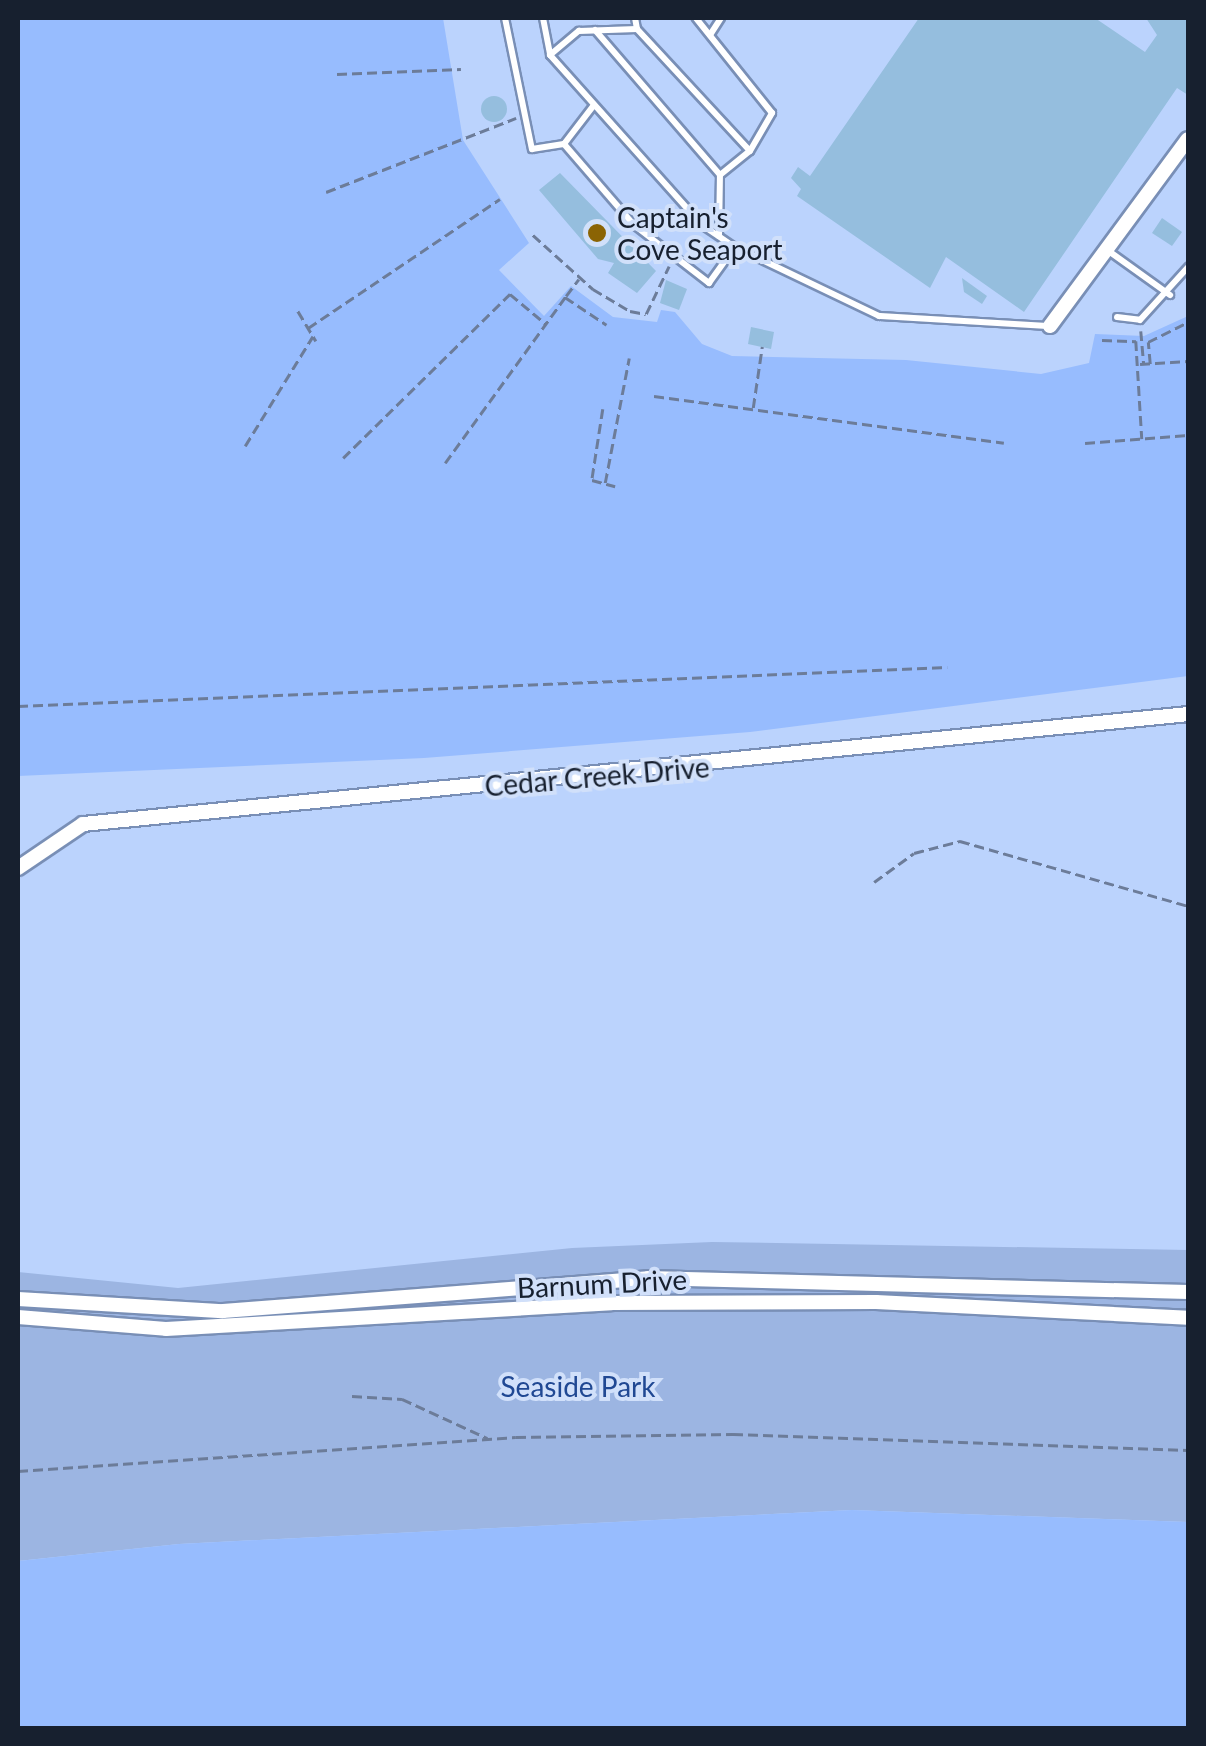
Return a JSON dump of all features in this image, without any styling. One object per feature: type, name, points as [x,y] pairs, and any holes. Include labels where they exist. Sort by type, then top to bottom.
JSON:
[{"type":"street","points":[[1050,326],[1110,252],[1188,139]]},
{"type":"street","name":"Cedar Creek Drive","points":[[18,868],[83,824],[1188,714]]},
{"type":"street","name":"Barnum Drive","points":[[18,1299],[223,1310],[648,1278],[1188,1292]]},
{"type":"street","name":"Barnum Drive","points":[[18,1317],[166,1328],[611,1303],[876,1302],[1188,1318]]},
{"type":"lane","points":[[505,18],[532,149],[564,144],[594,104]]},
{"type":"lane","points":[[542,18],[550,55],[720,237],[735,247],[880,316],[1050,326]]},
{"type":"lane","points":[[635,18],[637,29],[750,151]]},
{"type":"lane","points":[[696,18],[772,113],[750,151],[720,175]]},
{"type":"lane","points":[[710,35],[720,18]]},
{"type":"lane","points":[[550,55],[578,32],[637,29]]},
{"type":"lane","points":[[594,30],[720,175],[720,237]]},
{"type":"lane","points":[[564,144],[634,225],[709,283],[735,247]]},
{"type":"lane","points":[[1110,252],[1170,296]]},
{"type":"lane","points":[[1117,317],[1140,320],[1170,296],[1188,266]]},
{"type":"path","points":[[337,74],[462,69]]},
{"type":"path","points":[[326,192],[525,114]]},
{"type":"path","points":[[308,328],[500,199]]},
{"type":"path","points":[[534,234],[615,305],[646,314],[674,256]]},
{"type":"path","points":[[444,463],[580,278]]},
{"type":"path","points":[[343,458],[510,294],[546,324]]},
{"type":"path","points":[[565,298],[607,325]]},
{"type":"path","points":[[298,312],[316,341]]},
{"type":"path","points":[[1150,364],[1148,342],[1188,322]]},
{"type":"path","points":[[245,446],[313,336]]},
{"type":"path","points":[[1102,340],[1136,340],[1142,439]]},
{"type":"path","points":[[1142,340],[1144,364]]},
{"type":"path","points":[[752,410],[762,347]]},
{"type":"path","points":[[605,483],[629,358]]},
{"type":"path","points":[[1138,364],[1188,361]]},
{"type":"path","points":[[654,396],[1004,443]]},
{"type":"path","points":[[603,408],[592,480],[615,486]]},
{"type":"path","points":[[1085,443],[1188,435]]},
{"type":"path","points":[[18,706],[947,667]]},
{"type":"path","points":[[874,882],[914,853],[960,841],[1188,906]]},
{"type":"path","points":[[352,1396],[402,1399],[488,1438]]},
{"type":"path","points":[[18,1472],[488,1438],[733,1434],[1188,1450]]},
{"type":"green space","name":"Seaside Park","points":[[712,1242],[1188,1250],[1188,1522],[852,1510],[179,1544],[18,1561],[18,1272],[178,1288],[572,1248]]},
{"type":"shaded area","points":[[18,18],[443,18],[463,140],[529,243],[499,270],[544,316],[571,286],[613,317],[657,322],[661,310],[675,312],[702,344],[732,356],[906,360],[1041,374],[1089,363],[1095,334],[1144,336],[1188,316],[1188,676],[750,732],[424,758],[18,776]]},
{"type":"shaded area","points":[[852,1510],[1188,1522],[1188,1728],[18,1728],[18,1561],[179,1544]]},
{"type":"building","points":[[919,18],[1095,18],[1145,52],[1157,35],[1146,18],[1188,18],[1188,95],[1177,88],[1024,312],[946,257],[930,288],[797,196],[801,189],[791,178],[798,167],[810,176]]},
{"type":"building","points":[[494,96],[503,100],[507,109],[503,118],[494,122],[485,118],[481,109],[485,100]]},
{"type":"building","name":"Captain's Cove Seaport","points":[[560,173],[656,271],[637,293],[608,273],[614,263],[598,259],[539,190]]},
{"type":"building","points":[[1162,218],[1182,232],[1172,246],[1152,233]]},
{"type":"building","points":[[962,278],[987,296],[982,304],[964,292]]},
{"type":"building","points":[[666,280],[687,289],[679,310],[660,303]]},
{"type":"building","points":[[751,327],[774,332],[771,349],[748,344]]},
{"type":"place","name":"Captain's Cove Seaport","points":[[597,233]]}]
